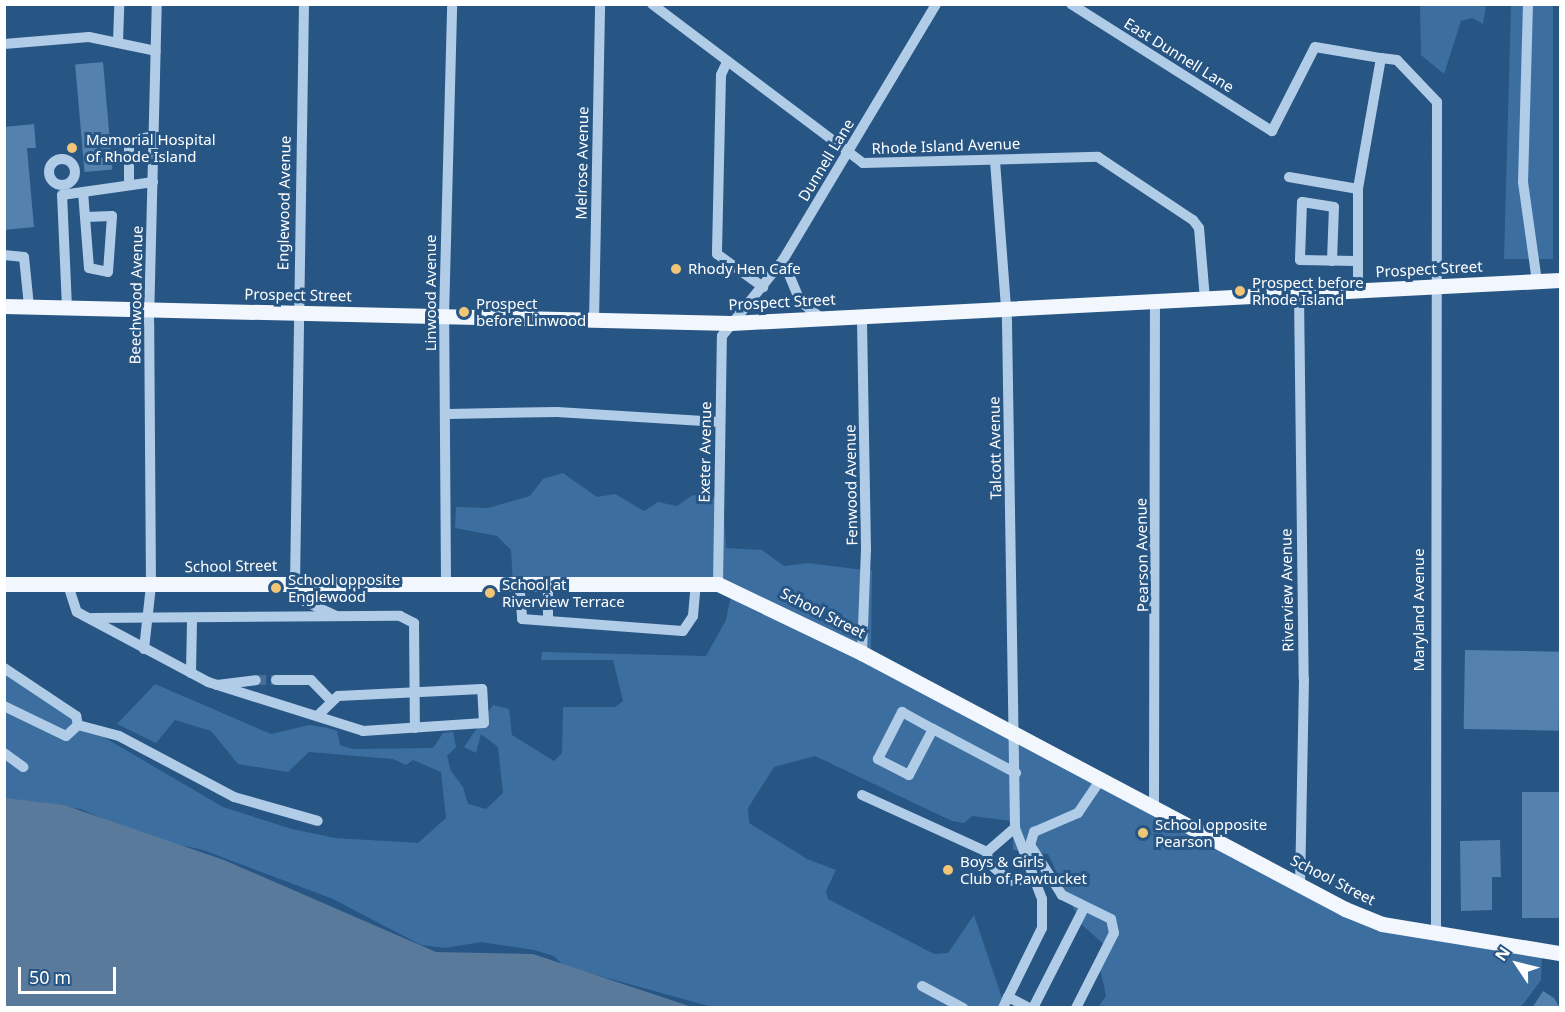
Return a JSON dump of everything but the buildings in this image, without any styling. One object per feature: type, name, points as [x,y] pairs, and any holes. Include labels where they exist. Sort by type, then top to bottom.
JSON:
[{"type":"main road","name":"Prospect Street","points":[[4,306],[594,322],[731,323],[1560,280]]},
{"type":"main road","name":"School Street","points":[[4,584],[151,586],[296,582],[696,582],[717,584],[862,653],[1300,884],[1382,924],[1560,953]]},
{"type":"street","points":[[118,42],[119,4]]},
{"type":"street","name":"Beechwood Avenue","points":[[144,649],[151,586],[150,310],[157,4]]},
{"type":"street","name":"Englewood Avenue","points":[[296,582],[297,313],[303,4]]},
{"type":"street","name":"Linwood Avenue","points":[[446,582],[448,414],[444,317],[452,4]]},
{"type":"street","name":"Melrose Avenue","points":[[594,322],[600,4]]},
{"type":"street","name":"Rhode Island Avenue","points":[[652,4],[847,155],[875,164],[995,161],[1089,154],[1186,213],[1199,228],[1205,299]]},
{"type":"street","name":"Dunnell Lane","points":[[731,323],[783,260],[936,4]]},
{"type":"street","points":[[1528,4],[1523,182],[1537,281]]},
{"type":"street","name":"East Dunnell Lane","points":[[1078,6],[1272,131]]},
{"type":"street","points":[[4,44],[89,37],[156,51]]},
{"type":"street","name":"Maryland Avenue","points":[[1272,131],[1315,47],[1397,60],[1437,102],[1434,287],[1436,934]]},
{"type":"street","points":[[1358,291],[1356,261],[1358,189],[1381,58]]},
{"type":"street","points":[[727,62],[721,75],[717,255],[763,287]]},
{"type":"street","points":[[129,185],[129,141],[154,136]]},
{"type":"street","name":"Talcott Avenue","points":[[995,161],[1005,309],[1017,734],[1015,828],[1041,899],[1042,928],[1003,1008]]},
{"type":"street","points":[[1289,177],[1358,189]]},
{"type":"street","points":[[67,308],[62,190],[83,192],[153,182]]},
{"type":"street","points":[[83,192],[88,268],[108,272],[112,216],[85,217]]},
{"type":"street","points":[[1332,261],[1335,207],[1302,202],[1300,260],[1332,261],[1356,261]]},
{"type":"street","points":[[4,255],[24,257],[29,306]]},
{"type":"street","points":[[783,260],[800,301],[822,320]]},
{"type":"street","name":"Riverview Avenue","points":[[1299,295],[1304,749],[1300,884]]},
{"type":"street","name":"Pearson Avenue","points":[[1154,807],[1155,302]]},
{"type":"street","name":"Fenwood Avenue","points":[[862,316],[866,562],[862,653]]},
{"type":"street","name":"Exeter Avenue","points":[[717,584],[722,336],[731,323]]},
{"type":"street","points":[[448,414],[556,412],[720,422]]},
{"type":"street","points":[[296,582],[302,600],[336,616]]},
{"type":"street","points":[[519,582],[518,616],[683,631],[693,616],[696,582]]},
{"type":"street","points":[[548,582],[548,620]]},
{"type":"street","points":[[68,585],[76,612],[191,673],[217,685],[363,731],[484,723],[482,689],[415,692],[330,700],[317,716]]},
{"type":"street","points":[[86,617],[147,620],[400,616],[414,623],[415,728]]},
{"type":"street","points":[[191,673],[192,619]]},
{"type":"street","points":[[4,668],[77,720],[119,736],[234,796],[318,821]]},
{"type":"street","points":[[217,685],[256,680]]},
{"type":"street","points":[[276,680],[311,680],[330,700]]},
{"type":"street","points":[[4,706],[66,736],[77,720]]},
{"type":"street","points":[[933,729],[909,775],[878,759],[902,712],[1016,772]]},
{"type":"street","points":[[4,753],[23,766]]},
{"type":"street","points":[[1076,1008],[1114,933],[1111,919],[1084,908],[1062,895],[1030,845],[1034,832],[1078,813],[1101,779]]},
{"type":"street","points":[[862,795],[987,852]]},
{"type":"street","points":[[987,852],[1015,828]]},
{"type":"street","points":[[987,852],[988,862],[1009,881],[1032,879]]},
{"type":"street","points":[[1008,997],[1032,1008],[1084,908]]},
{"type":"street","points":[[922,986],[963,1008]]},
{"type":"shaded area","points":[[1420,5],[1486,5],[1483,24],[1472,18],[1461,21],[1444,74],[1421,55]]},
{"type":"shaded area","points":[[1511,5],[1553,5],[1553,259],[1504,259]]},
{"type":"shaded area","points":[[563,473],[597,497],[615,494],[644,511],[658,502],[677,506],[693,495],[723,498],[726,548],[762,550],[784,566],[808,563],[872,571],[871,654],[1380,923],[1542,952],[1541,980],[1521,1007],[1098,1007],[1106,996],[1100,968],[1110,950],[1081,924],[1048,854],[1013,850],[1012,821],[972,816],[964,823],[952,821],[815,756],[774,767],[748,808],[749,823],[807,859],[836,870],[826,891],[828,899],[934,954],[948,953],[974,915],[1005,1007],[712,1007],[564,966],[554,956],[534,950],[481,942],[445,948],[421,945],[333,899],[203,850],[144,837],[81,809],[5,800],[5,669],[83,725],[223,807],[292,829],[335,838],[418,843],[446,818],[441,772],[413,760],[406,765],[393,759],[309,752],[288,772],[238,764],[211,731],[175,720],[156,743],[117,724],[155,684],[271,734],[309,725],[328,728],[337,731],[340,745],[352,749],[433,748],[443,733],[453,732],[456,747],[447,756],[451,771],[463,787],[468,804],[486,809],[503,793],[498,747],[481,734],[476,753],[464,747],[493,705],[509,709],[512,735],[554,761],[562,753],[563,707],[615,707],[623,701],[613,660],[541,660],[542,652],[706,656],[726,620],[732,591],[513,584],[511,550],[497,536],[455,528],[456,507],[488,508],[530,496],[543,479]]},
{"type":"shaded area","points":[[5,798],[64,805],[224,860],[436,952],[533,954],[692,1007],[5,1007]]},
{"type":"tunnel","points":[[256,680],[276,680]]},
{"type":"place","name":"Memorial Hospital of Rhode Island","points":[[72,148]]},
{"type":"place","name":"Rhody Hen Cafe","points":[[676,269]]},
{"type":"place","name":"Prospect before Rhode Island","points":[[1240,291]]},
{"type":"place","name":"Prospect before Linwood","points":[[464,312]]},
{"type":"place","name":"School opposite Englewood","points":[[276,588]]},
{"type":"place","name":"School at Riverview Terrace","points":[[490,593]]},
{"type":"place","name":"School opposite Pearson","points":[[1143,833]]},
{"type":"place","name":"Boys & Girls Club of Pawtucket","points":[[948,870]]}]
